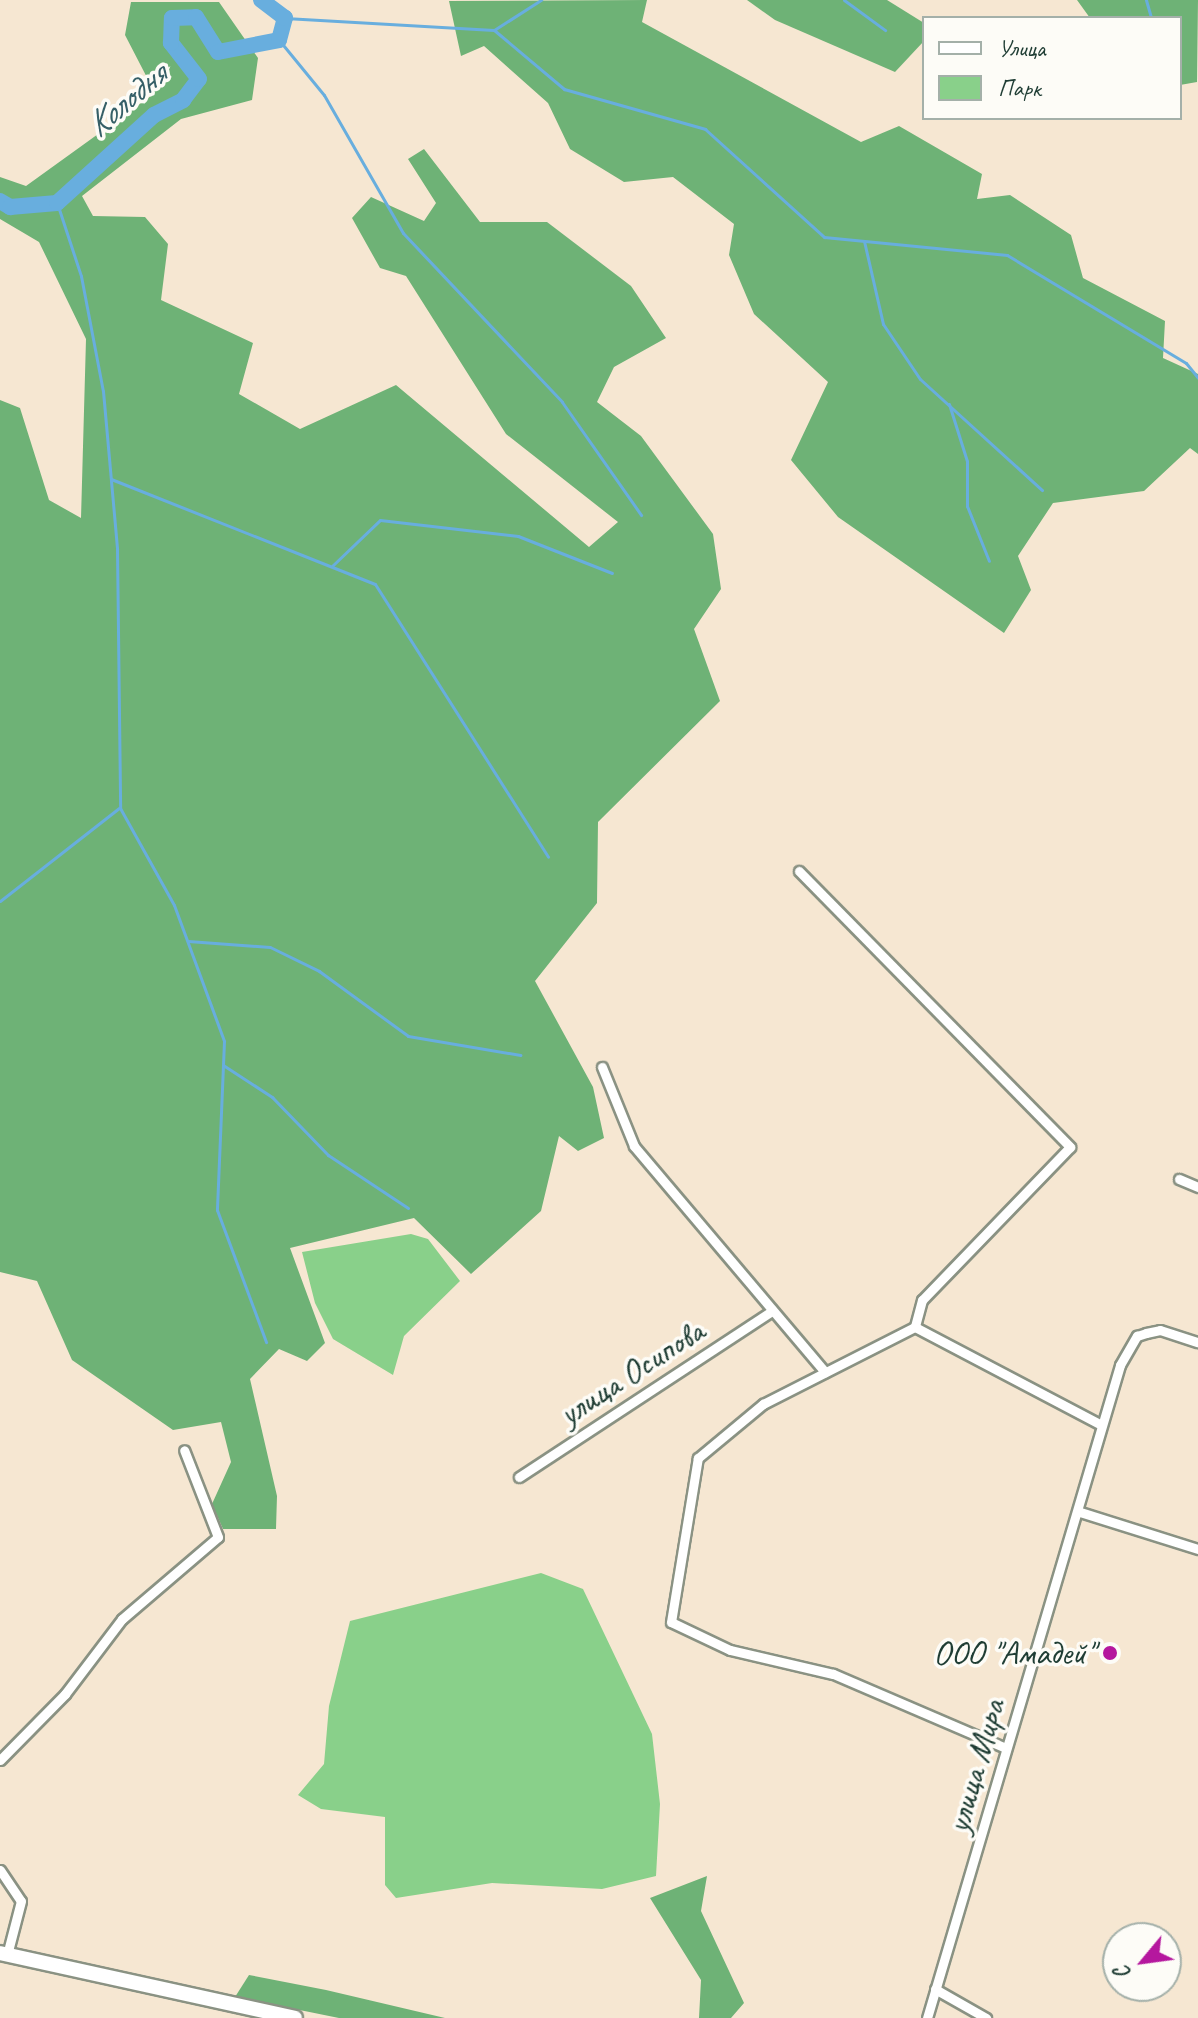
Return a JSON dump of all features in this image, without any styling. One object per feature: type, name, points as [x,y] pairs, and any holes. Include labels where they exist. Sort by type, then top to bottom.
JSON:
[{"type":"main road","points":[[4,1954],[295,2018]]},
{"type":"street","points":[[799,871],[1070,1147],[922,1300],[915,1327]]},
{"type":"street","points":[[602,1067],[634,1146],[825,1372]]},
{"type":"street","points":[[1179,1179],[1198,1187]]},
{"type":"street","name":"улица Осипова","points":[[519,1477],[772,1311]]},
{"type":"street","points":[[1006,1748],[833,1674],[730,1650],[671,1622],[698,1458],[763,1404],[915,1327],[936,1335],[1100,1424]]},
{"type":"street","name":"улица Мира","points":[[927,2018],[1006,1748],[1080,1512],[1100,1424],[1120,1365],[1137,1336],[1160,1330],[1198,1342]]},
{"type":"street","points":[[0,1760],[65,1694],[122,1619],[218,1537],[184,1450]]},
{"type":"street","points":[[1080,1512],[1198,1549]]},
{"type":"street","points":[[0,1870],[21,1901],[4,1954]]},
{"type":"street","points":[[935,1989],[986,2018]]},
{"type":"green space","points":[[647,0],[642,22],[861,142],[899,126],[982,174],[977,199],[1010,195],[1071,235],[1083,278],[1165,321],[1163,358],[1198,374],[1198,454],[1190,448],[1144,491],[1053,503],[1018,556],[1031,590],[1004,633],[838,517],[791,460],[828,382],[754,314],[729,255],[734,224],[673,177],[624,182],[570,149],[548,103],[484,46],[461,56],[449,1]]},
{"type":"green space","points":[[747,0],[887,0],[922,22],[922,43],[895,72],[775,20]]},
{"type":"green space","points":[[1077,0],[1198,0],[1197,82],[1182,85],[1182,16],[1089,16]]},
{"type":"green space","points":[[131,2],[219,2],[258,58],[252,100],[181,119],[82,196],[93,216],[145,217],[168,244],[161,300],[253,343],[239,394],[300,429],[396,385],[589,547],[618,522],[506,434],[406,276],[380,268],[352,218],[371,197],[424,221],[436,203],[408,159],[424,149],[480,222],[547,222],[631,286],[666,338],[614,367],[597,402],[641,436],[713,534],[721,589],[694,629],[720,701],[598,822],[597,903],[535,981],[593,1087],[604,1138],[578,1151],[559,1136],[541,1211],[471,1274],[414,1218],[290,1248],[325,1343],[307,1361],[279,1349],[250,1379],[277,1496],[276,1529],[223,1529],[212,1504],[231,1462],[221,1422],[173,1430],[72,1360],[37,1281],[0,1272],[0,400],[20,408],[49,500],[81,518],[86,339],[39,242],[0,219],[0,177],[26,186],[155,93],[125,35]]},
{"type":"green space","points":[[411,1234],[428,1239],[460,1281],[404,1336],[393,1375],[333,1339],[315,1303],[302,1252]]},
{"type":"green space","points":[[541,1573],[583,1589],[652,1734],[660,1804],[656,1876],[602,1889],[492,1883],[396,1898],[385,1885],[385,1817],[321,1809],[298,1795],[324,1764],[329,1706],[350,1621]]},
{"type":"green space","points":[[707,1876],[701,1911],[744,2003],[731,2018],[699,2018],[701,1980],[650,1898]]},
{"type":"green space","points":[[249,1975],[445,2018],[339,2018],[235,1997]]},
{"type":"waterway","name":"Колодня","points":[[0,201],[10,207],[57,203],[154,115],[183,100],[199,79],[171,43],[172,18],[196,17],[218,52],[279,40],[285,18],[261,0]]},
{"type":"waterway","points":[[494,30],[541,0]]},
{"type":"waterway","points":[[844,0],[885,30]]},
{"type":"waterway","points":[[1146,0],[1150,16]]},
{"type":"waterway","points":[[285,18],[494,30],[564,89],[705,129],[824,237],[1007,255],[1186,363],[1198,378]]},
{"type":"waterway","points":[[279,40],[324,95],[403,233],[562,402],[641,515]]},
{"type":"waterway","points":[[57,203],[81,276],[103,391],[117,549],[120,808],[174,905],[224,1041],[217,1210],[266,1342]]},
{"type":"waterway","points":[[864,241],[883,324],[920,379],[1042,490]]},
{"type":"waterway","points":[[949,404],[967,461],[967,506],[989,561]]},
{"type":"waterway","points":[[111,479],[375,584],[548,857]]},
{"type":"waterway","points":[[332,566],[380,520],[518,536],[612,573]]},
{"type":"waterway","points":[[0,901],[119,808]]},
{"type":"waterway","points":[[188,941],[270,947],[319,971],[408,1036],[520,1055]]},
{"type":"waterway","points":[[223,1065],[272,1097],[328,1155],[408,1208]]},
{"type":"place","name":"ООО \"Амадей\"","points":[[1110,1653]]}]
